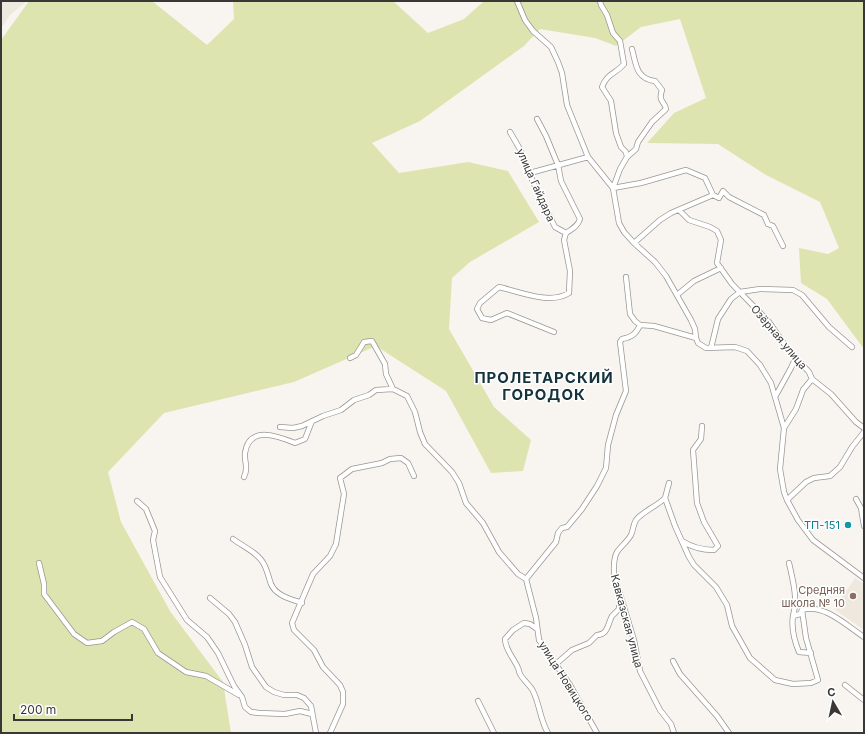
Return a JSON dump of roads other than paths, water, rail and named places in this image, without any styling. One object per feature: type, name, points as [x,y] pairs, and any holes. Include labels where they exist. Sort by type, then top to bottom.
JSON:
[{"type":"street","points":[[517,1],[525,20],[533,31],[552,47],[558,62],[567,105],[588,157],[613,188],[619,223],[624,232],[655,262],[666,276],[695,328],[698,343],[706,348],[735,347],[747,351],[760,365],[776,397],[784,428],[780,469],[784,492],[798,520],[814,540],[864,578]]},
{"type":"street","points":[[600,1],[607,15],[613,33],[620,41],[624,64],[621,68],[611,73],[604,80],[602,87],[611,100],[616,133],[621,147],[626,152],[627,157]]},
{"type":"street","points":[[613,188],[620,169],[627,157],[636,149],[638,142],[652,122],[666,110],[665,106],[660,100],[662,90],[655,80],[647,80],[640,74],[632,49]]},
{"type":"street","points":[[537,119],[558,165],[561,181],[580,219],[579,222],[566,233],[564,240],[570,271],[569,293],[564,296],[547,299],[499,287],[480,303],[477,309],[482,318],[491,320],[507,313],[554,332]]},
{"type":"street","name":"улица Гайдара","points":[[510,132],[521,151],[532,182],[555,227],[566,233]]},
{"type":"street","points":[[530,173],[588,157]]},
{"type":"street","points":[[613,188],[647,181],[686,170],[705,178],[713,195],[719,198],[723,191],[729,197],[764,215],[768,224],[773,226],[783,246]]},
{"type":"street","points":[[634,243],[660,220],[713,195]]},
{"type":"street","name":"Озёрная улица","points":[[679,210],[689,220],[710,227],[716,231],[721,240],[717,264],[732,284],[769,322],[787,348],[809,372],[812,379],[831,394],[856,422],[864,428]]},
{"type":"street","points":[[676,295],[694,281],[721,268]]},
{"type":"street","points":[[626,277],[630,314],[635,321],[640,325],[654,326],[696,338]]},
{"type":"street","points":[[711,348],[718,319],[731,299],[740,292],[760,289],[793,290],[802,295],[829,327],[852,347]]},
{"type":"street","points":[[280,427],[293,428],[302,426],[323,416],[341,410],[354,400],[369,395],[376,390],[393,389],[407,396],[415,412],[420,432],[426,444],[452,472],[459,483],[466,503],[483,523],[499,552],[518,574],[526,579],[556,542],[558,532],[562,528],[567,527],[582,509],[597,486],[606,468],[608,445],[616,415],[626,391],[620,342],[622,339],[630,338],[636,333],[640,325]]},
{"type":"street","points":[[350,358],[356,355],[364,342],[372,341],[385,364],[386,374],[393,389]]},
{"type":"street","points":[[776,397],[796,357]]},
{"type":"street","points":[[784,428],[796,409],[803,390],[812,379]]},
{"type":"street","points":[[244,477],[248,470],[245,452],[249,442],[257,436],[266,434],[280,437],[295,443],[305,439],[312,421]]},
{"type":"street","points":[[682,541],[693,548],[703,550],[714,550],[718,546],[704,522],[697,502],[693,450],[701,439],[702,426]]},
{"type":"street","points":[[788,500],[806,482],[814,478],[830,476],[840,467],[852,447],[864,432]]},
{"type":"street","points":[[330,733],[343,704],[343,692],[340,685],[326,670],[314,650],[294,630],[292,623],[313,574],[330,556],[336,544],[344,494],[340,478],[352,469],[382,463],[390,459],[401,458],[408,463],[414,476]]},
{"type":"street","points":[[670,483],[665,498],[682,541],[694,566],[716,587],[727,605],[732,626],[750,658],[775,680],[793,684],[811,683],[818,680],[806,638],[802,610]]},
{"type":"street","name":"Кавказская улица","points":[[665,498],[658,505],[648,509],[636,520],[626,543],[617,552],[614,563],[614,574],[634,640],[640,671],[660,710],[670,724],[674,733]]},
{"type":"street","points":[[856,499],[861,508],[864,526]]},
{"type":"street","points":[[137,501],[146,509],[155,531],[153,540],[160,577],[187,620],[207,636],[218,653],[234,686],[242,697],[245,707],[251,712],[285,714],[300,711],[312,714]]},
{"type":"street","points":[[233,539],[252,550],[262,559],[267,569],[272,586],[279,594],[302,602]]},
{"type":"street","points":[[39,563],[44,584],[44,594],[74,634],[87,643],[102,641],[132,622],[144,629],[158,653],[186,672],[206,676],[242,697]]},
{"type":"street","points":[[789,563],[795,590],[795,608],[792,616],[792,625],[795,642],[799,652],[811,653]]},
{"type":"street","name":"улица Новицкого","points":[[526,579],[536,618],[539,640],[570,685],[597,733]]},
{"type":"street","points":[[210,598],[228,614],[234,622],[245,646],[252,667],[266,687],[274,692],[284,695],[304,698],[311,706],[316,733]]},
{"type":"street","points":[[556,664],[572,650],[589,642],[597,635],[600,636],[605,633],[607,627],[610,625],[613,615],[620,609],[619,607],[624,607]]},
{"type":"street","points":[[792,616],[800,614],[802,610],[814,609],[829,613],[864,637]]},
{"type":"street","points":[[537,629],[530,624],[524,623],[513,630],[506,639],[505,644],[518,667],[520,674],[533,691],[548,733]]},
{"type":"street","points":[[673,661],[680,674],[717,716],[729,733]]},
{"type":"street","points":[[845,685],[864,700]]},
{"type":"street","points":[[478,701],[494,733]]},
{"type":"place","name":"ТП-151","points":[[848,525]]},
{"type":"place","name":"Средняя школа № 10","points":[[853,596]]},
{"type":"district","name":"ПРОЛЕТАРСКИЙ ГОРОДОК","points":[[544,386]]}]
